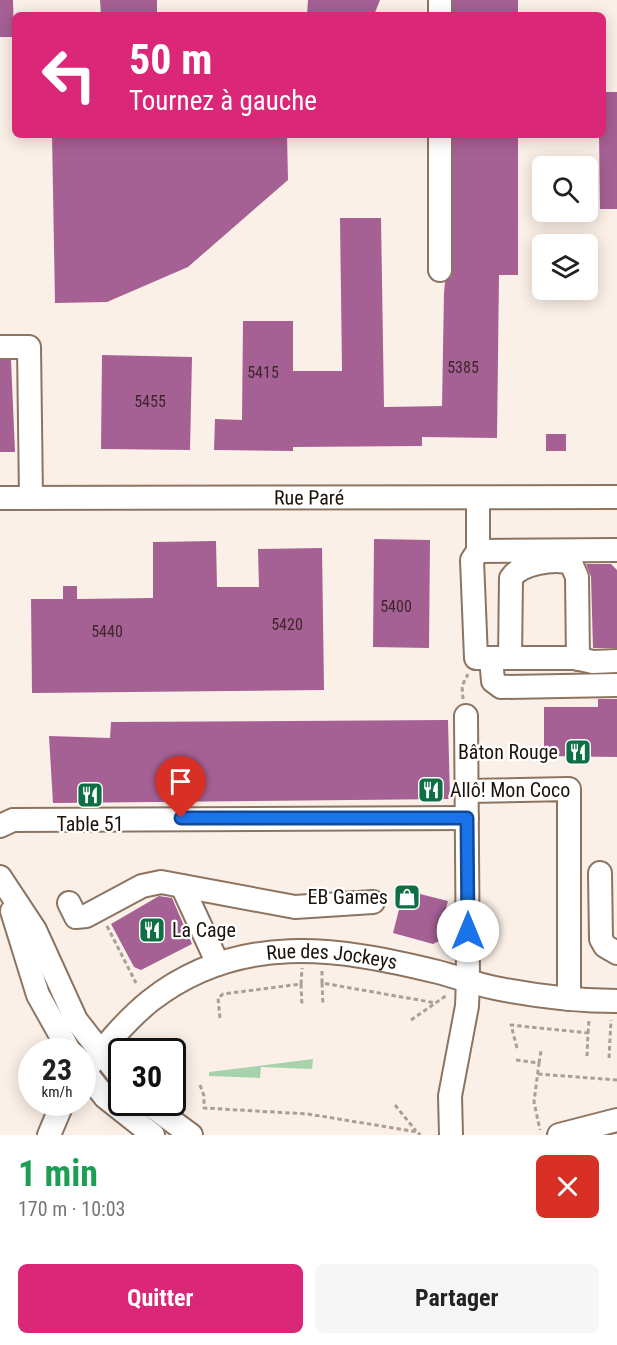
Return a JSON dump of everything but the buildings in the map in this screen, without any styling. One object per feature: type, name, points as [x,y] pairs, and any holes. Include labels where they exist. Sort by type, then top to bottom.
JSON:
[{"type":"street","points":[[440,138],[440,270]]},
{"type":"street","points":[[0,347],[29,346],[31,498]]},
{"type":"street","name":"Rue Paré","points":[[0,498],[617,497]]},
{"type":"street","points":[[478,498],[478,551],[472,560],[476,658],[617,661]]},
{"type":"street","points":[[478,551],[617,550]]},
{"type":"street","points":[[578,659],[575,568],[564,561],[548,562],[515,572],[511,578],[510,602],[501,658],[493,681],[501,687],[617,685]]},
{"type":"street","points":[[451,1135],[450,1096],[467,1006],[468,980],[466,716]]},
{"type":"street","points":[[467,791],[569,789],[569,999]]},
{"type":"street","points":[[0,826],[13,820],[467,818]]},
{"type":"street","points":[[600,873],[601,939],[605,946],[617,954]]},
{"type":"street","points":[[0,877],[35,930],[76,1020],[108,1062]]},
{"type":"street","points":[[69,903],[76,916],[86,916],[142,886],[161,882],[295,907],[373,902]]},
{"type":"street","points":[[0,885],[16,920],[38,995],[60,1038]]},
{"type":"street","points":[[182,886],[218,964]]},
{"type":"street","name":"Rue des Jockeys","points":[[96,1057],[133,1015],[160,994],[218,964],[272,952],[334,951],[391,961],[495,988],[569,999],[614,1009]]},
{"type":"street","points":[[96,1087],[105,1097],[153,1135]]},
{"type":"street","points":[[49,1135],[57,1116]]},
{"type":"street","points":[[165,1116],[191,1135]]},
{"type":"street","points":[[567,1133],[617,1120]]},
{"type":"street","points":[[567,1133],[617,1131]]},
{"type":"path","points":[[99,909],[136,983]]},
{"type":"path","points":[[302,964],[302,1006]]},
{"type":"path","points":[[321,966],[323,1005]]},
{"type":"path","points":[[322,983],[435,1002]]},
{"type":"path","points":[[220,1018],[218,998],[223,994],[302,984]]},
{"type":"path","points":[[411,1020],[447,995]]},
{"type":"path","points":[[609,1058],[614,1009]]},
{"type":"path","points":[[587,1056],[590,1014]]},
{"type":"path","points":[[517,1048],[511,1025],[588,1033]]},
{"type":"path","points":[[610,1034],[617,1034]]},
{"type":"path","points":[[541,1051],[534,1102],[542,1135]]},
{"type":"path","points":[[516,1060],[539,1063]]},
{"type":"path","points":[[538,1074],[617,1080]]},
{"type":"path","points":[[200,1085],[204,1096],[204,1108],[308,1113],[419,1134]]},
{"type":"path","points":[[395,1105],[419,1134]]},
{"type":"green space","points":[[313,1059],[312,1069],[261,1067],[260,1078],[209,1076],[209,1072]]},
{"type":"place","name":"Bâton Rouge","points":[[578,752]]},
{"type":"place","name":"Allô! Mon Coco","points":[[431,790]]},
{"type":"place","name":"Table 51","points":[[90,795]]},
{"type":"place","name":"EB Games","points":[[407,897]]},
{"type":"place","name":"La Cage","points":[[152,930]]},
{"type":"route","points":[[181,818],[467,818],[468,931]]}]
